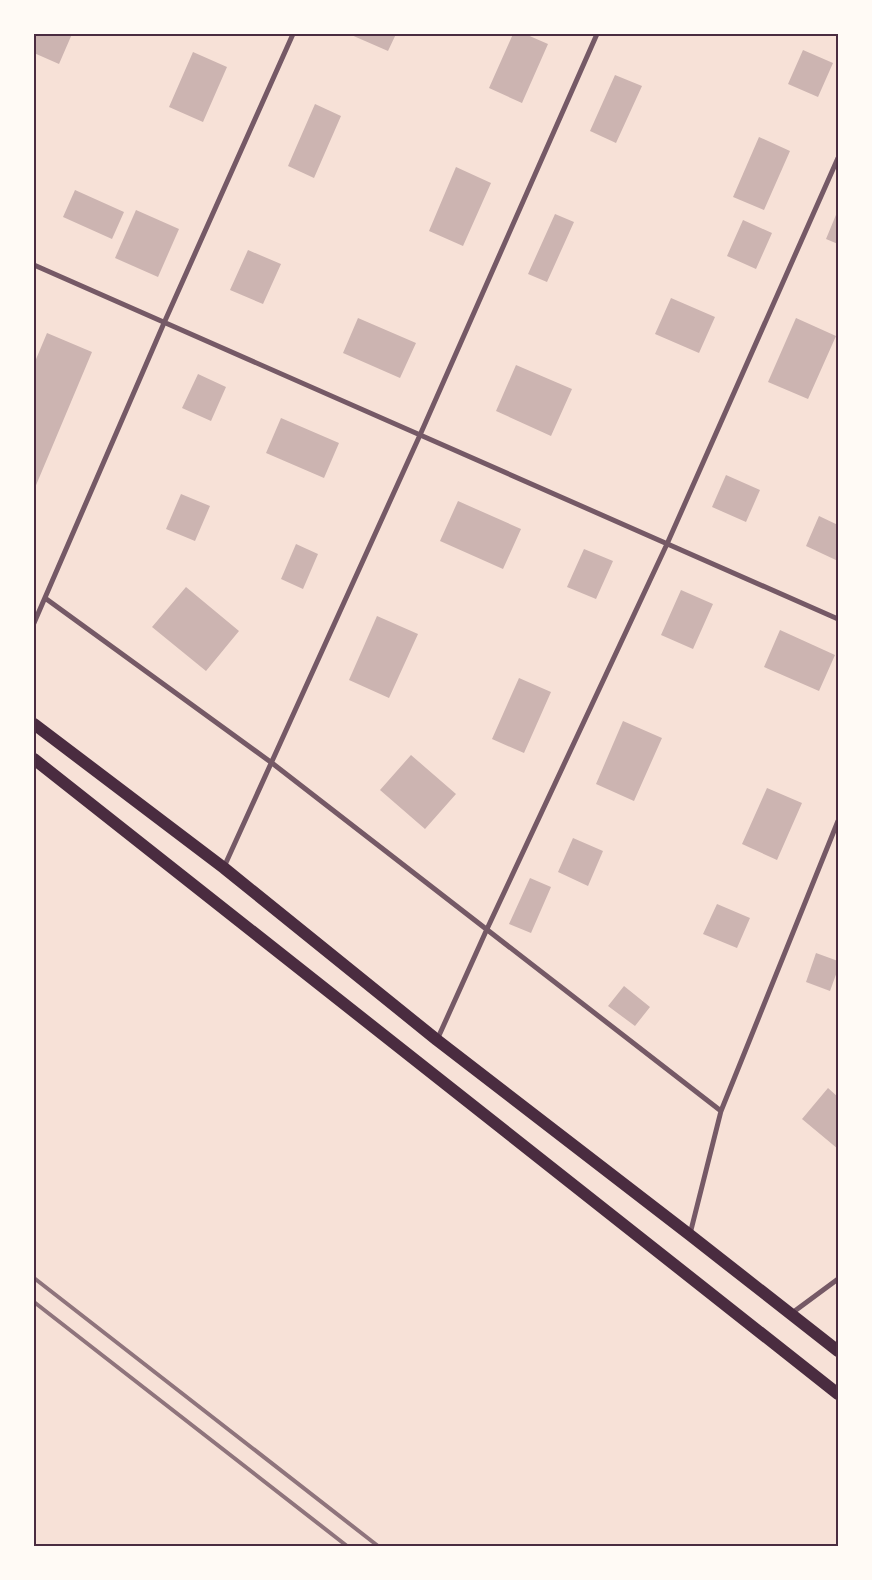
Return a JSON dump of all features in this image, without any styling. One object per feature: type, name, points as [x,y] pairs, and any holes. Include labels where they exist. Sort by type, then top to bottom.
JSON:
[{"type":"main road","points":[[34,724],[224,868],[437,1040],[838,1351]]},
{"type":"main road","points":[[34,759],[838,1394]]},
{"type":"street","points":[[34,623],[164,323],[293,34]]},
{"type":"street","points":[[224,868],[420,435],[597,34]]},
{"type":"street","points":[[437,1040],[667,544],[838,158]]},
{"type":"street","points":[[34,266],[838,619]]},
{"type":"street","points":[[45,598],[272,763],[721,1111]]},
{"type":"street","points":[[690,1235],[721,1111],[838,821]]},
{"type":"street","points":[[791,1314],[838,1279]]},
{"type":"building","points":[[34,34],[72,34],[59,64],[34,53]]},
{"type":"building","points":[[349,34],[396,34],[388,51]]},
{"type":"building","points":[[513,34],[525,34],[548,44],[522,103],[489,88]]},
{"type":"building","points":[[803,50],[833,63],[818,97],[788,84]]},
{"type":"building","points":[[193,52],[227,67],[203,122],[169,107]]},
{"type":"building","points":[[615,75],[642,86],[616,143],[590,131]]},
{"type":"building","points":[[315,104],[341,116],[314,178],[288,166]]},
{"type":"building","points":[[759,137],[790,151],[764,210],[733,197]]},
{"type":"building","points":[[456,167],[491,183],[463,246],[429,231]]},
{"type":"building","points":[[75,190],[124,212],[112,239],[63,217]]},
{"type":"building","points":[[136,210],[179,229],[158,277],[115,258]]},
{"type":"building","points":[[838,210],[838,244],[826,239]]},
{"type":"building","points":[[555,214],[574,222],[547,282],[528,274]]},
{"type":"building","points":[[743,220],[772,233],[756,269],[727,256]]},
{"type":"building","points":[[248,250],[281,264],[263,304],[230,290]]},
{"type":"building","points":[[671,298],[715,317],[699,353],[655,334]]},
{"type":"building","points":[[358,318],[416,343],[400,378],[343,353]]},
{"type":"building","points":[[796,318],[836,336],[808,399],[768,382]]},
{"type":"building","points":[[47,333],[92,352],[34,490],[34,364]]},
{"type":"building","points":[[516,365],[572,389],[551,436],[496,411]]},
{"type":"building","points":[[198,374],[226,387],[211,421],[182,408]]},
{"type":"building","points":[[281,418],[339,443],[324,478],[266,453]]},
{"type":"building","points":[[726,475],[760,490],[746,522],[712,507]]},
{"type":"building","points":[[181,494],[210,506],[195,541],[166,529]]},
{"type":"building","points":[[458,501],[521,529],[503,569],[440,541]]},
{"type":"building","points":[[819,516],[838,525],[838,561],[806,546]]},
{"type":"building","points":[[296,544],[318,554],[303,589],[281,579]]},
{"type":"building","points":[[584,549],[613,561],[596,599],[567,587]]},
{"type":"building","points":[[186,587],[239,631],[206,671],[152,627]]},
{"type":"building","points":[[681,590],[713,604],[693,649],[661,635]]},
{"type":"building","points":[[377,616],[418,634],[389,698],[349,680]]},
{"type":"building","points":[[780,630],[835,655],[819,691],[764,667]]},
{"type":"building","points":[[519,678],[551,692],[524,753],[492,739]]},
{"type":"building","points":[[623,721],[662,738],[634,801],[596,784]]},
{"type":"building","points":[[411,755],[456,794],[425,829],[380,790]]},
{"type":"building","points":[[767,788],[802,803],[777,860],[742,844]]},
{"type":"building","points":[[573,838],[603,851],[588,886],[558,872]]},
{"type":"building","points":[[530,878],[551,887],[531,933],[509,924]]},
{"type":"building","points":[[717,904],[750,918],[737,948],[703,934]]},
{"type":"building","points":[[816,953],[838,961],[838,969],[830,991],[806,982]]},
{"type":"building","points":[[624,986],[650,1007],[635,1026],[608,1006]]},
{"type":"building","points":[[828,1088],[838,1097],[838,1149],[802,1119]]},
{"type":"railway","points":[[34,1278],[378,1546]]},
{"type":"railway","points":[[34,1302],[347,1546]]}]
